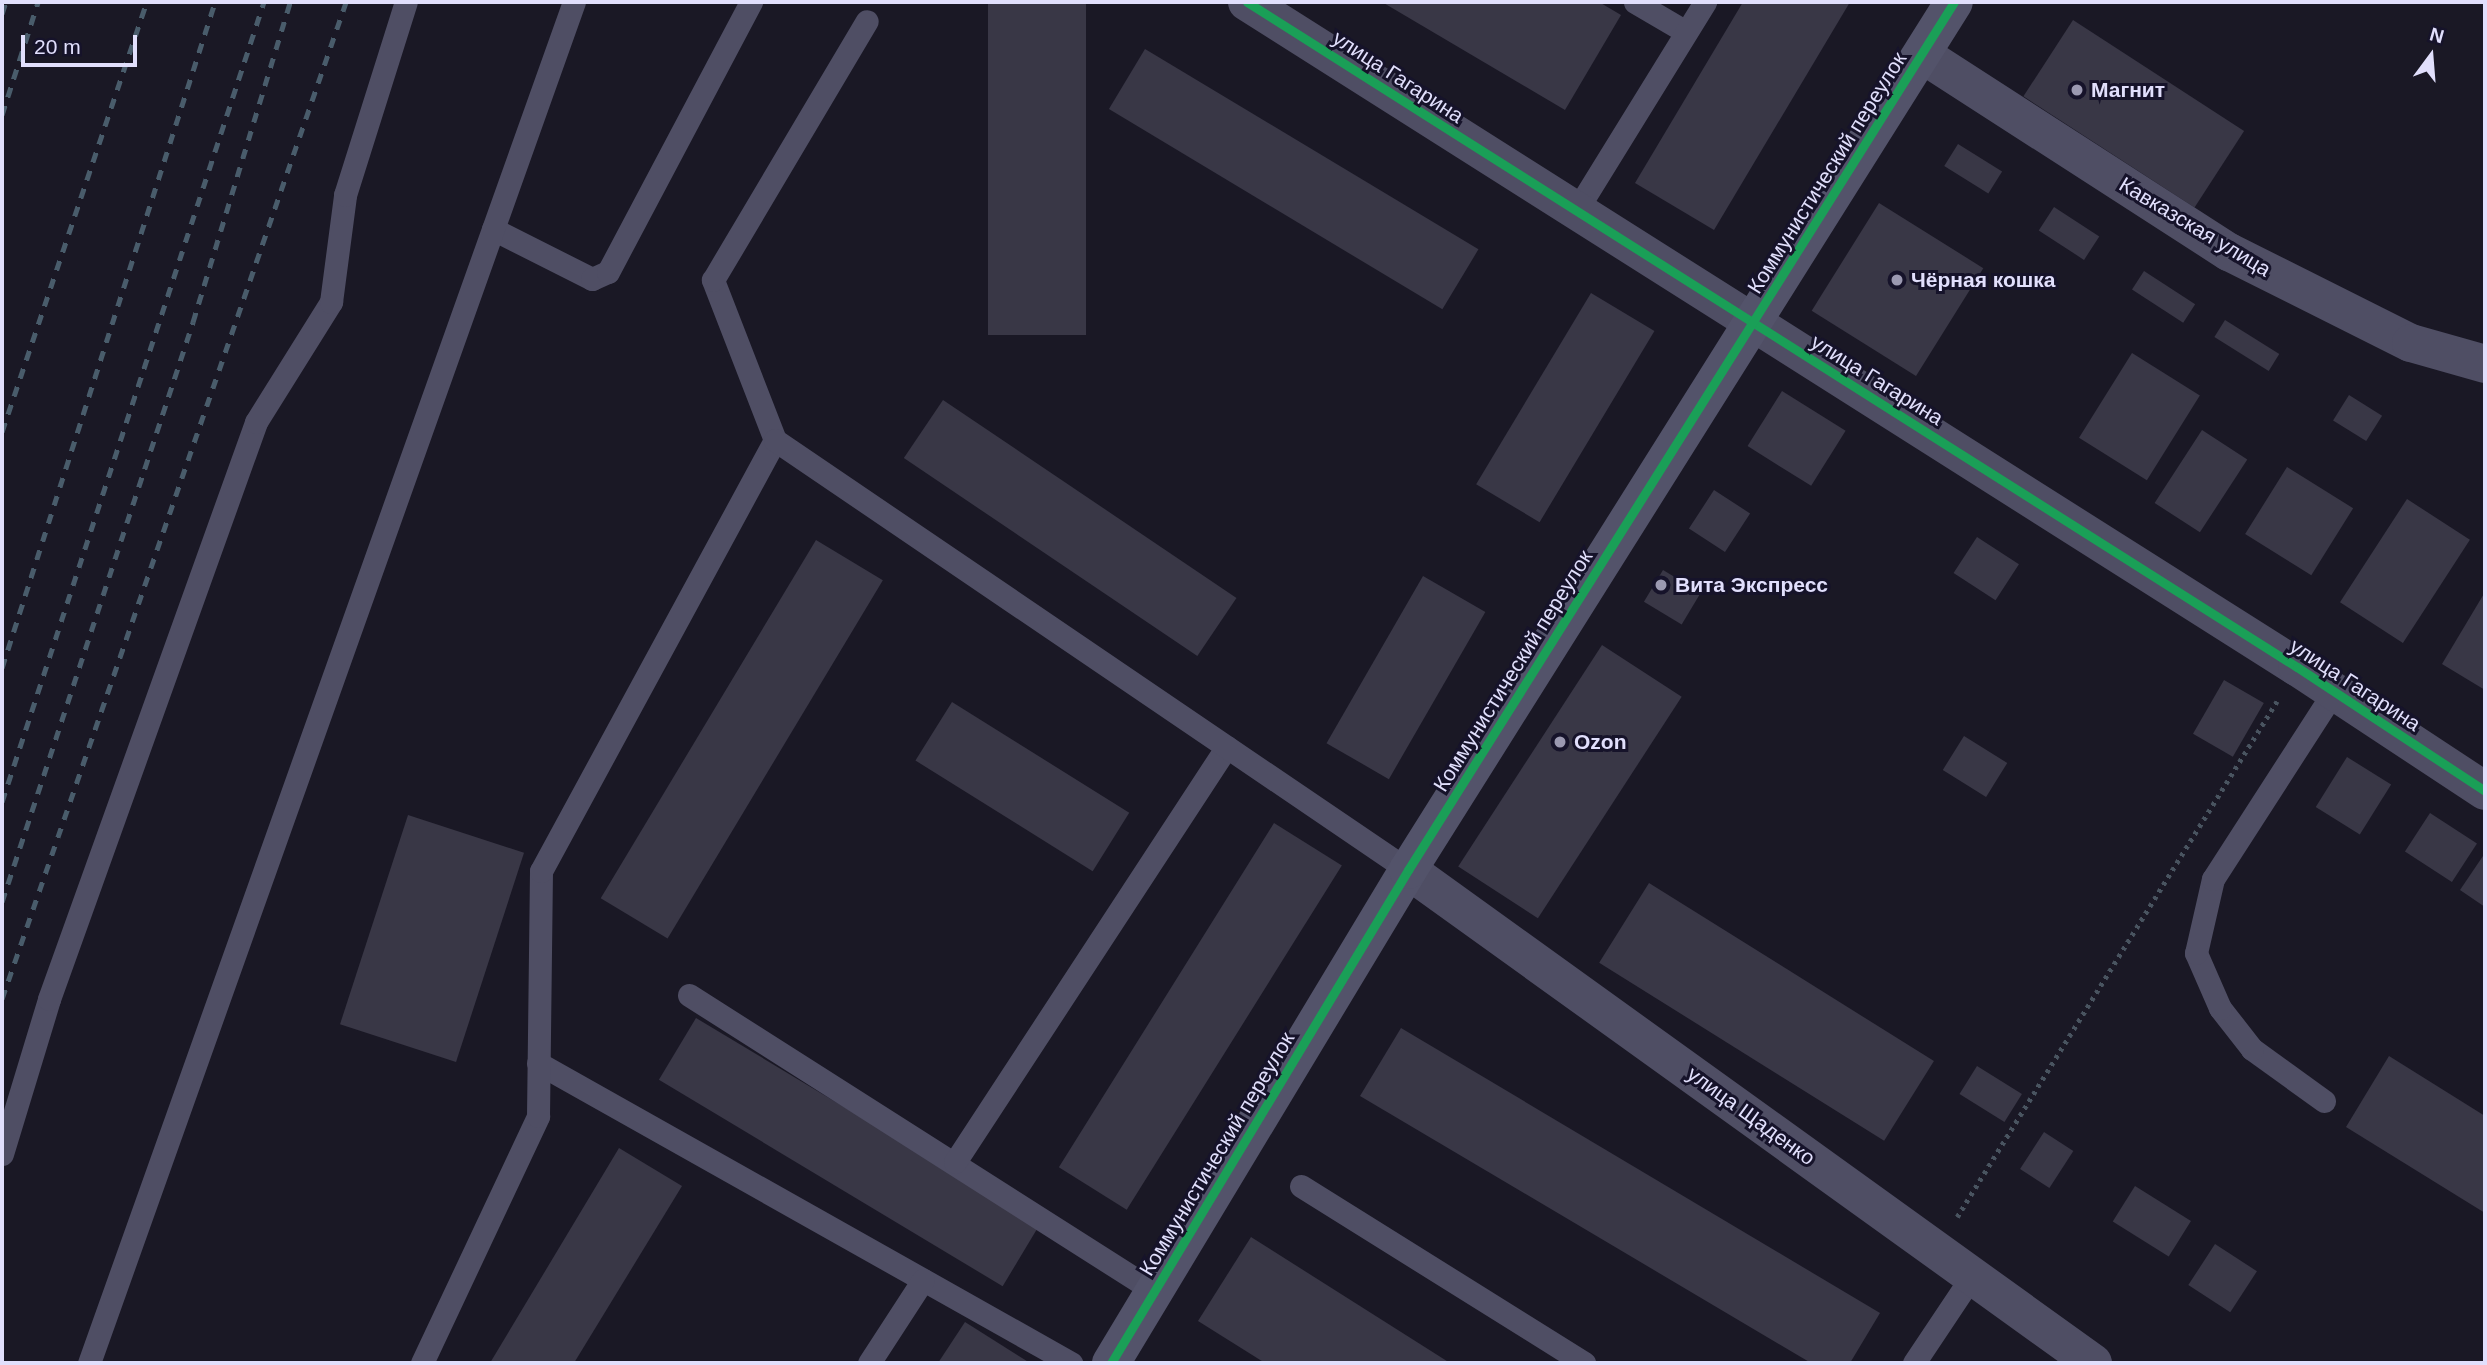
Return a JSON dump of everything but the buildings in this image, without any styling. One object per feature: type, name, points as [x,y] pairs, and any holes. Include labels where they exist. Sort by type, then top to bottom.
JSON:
[{"type":"street","name":"улица Гагарина","points":[[1247,2],[2298,667],[2485,791]]},
{"type":"street","name":"Коммунистический переулок","points":[[1111,1363],[1408,870],[1954,2]]},
{"type":"street","name":"Кавказская улица","points":[[1923,55],[2230,252],[2411,343],[2485,364]]},
{"type":"street","name":"улица Щаденко","points":[[1408,870],[2093,1363]]},
{"type":"lane","points":[[2,1154],[49,999],[256,422],[331,302],[345,195],[406,2]]},
{"type":"lane","points":[[89,1363],[573,2]]},
{"type":"lane","points":[[493,229],[592,279],[608,272],[751,2]]},
{"type":"lane","points":[[1635,2],[1686,33]]},
{"type":"lane","points":[[1576,211],[1705,2]]},
{"type":"lane","points":[[867,21],[713,280],[775,440],[1408,870]]},
{"type":"lane","points":[[422,1363],[537,1116],[541,872],[775,440]]},
{"type":"lane","points":[[2324,1101],[2252,1049],[2220,1008],[2196,953],[2213,879],[2334,691]]},
{"type":"lane","points":[[956,1162],[1227,747]]},
{"type":"lane","points":[[689,995],[956,1162],[1154,1291]]},
{"type":"lane","points":[[538,1063],[1071,1363]]},
{"type":"lane","points":[[1301,1186],[1584,1363]]},
{"type":"lane","points":[[1914,1363],[1972,1276]]},
{"type":"lane","points":[[869,1363],[923,1280]]},
{"type":"path","points":[[1937,1250],[2298,667]]},
{"type":"railway","points":[[2,14],[6,2]]},
{"type":"railway","points":[[2,115],[38,2]]},
{"type":"railway","points":[[2,432],[147,2]]},
{"type":"railway","points":[[2,668],[215,2]]},
{"type":"railway","points":[[2,802],[264,2]]},
{"type":"railway","points":[[2,902],[193,322],[290,2]]},
{"type":"railway","points":[[2,999],[346,2]]},
{"type":"cycle path","points":[[1247,2],[2297,667],[2485,791]]},
{"type":"cycle path","points":[[1111,1363],[1408,870],[1954,2]]},
{"type":"place","name":"Магнит","points":[[2077,90]]},
{"type":"place","name":"Чёрная кошка","points":[[1897,280]]},
{"type":"place","name":"Вита Экспресс","points":[[1661,585]]},
{"type":"place","name":"Ozon","points":[[1560,742]]}]
